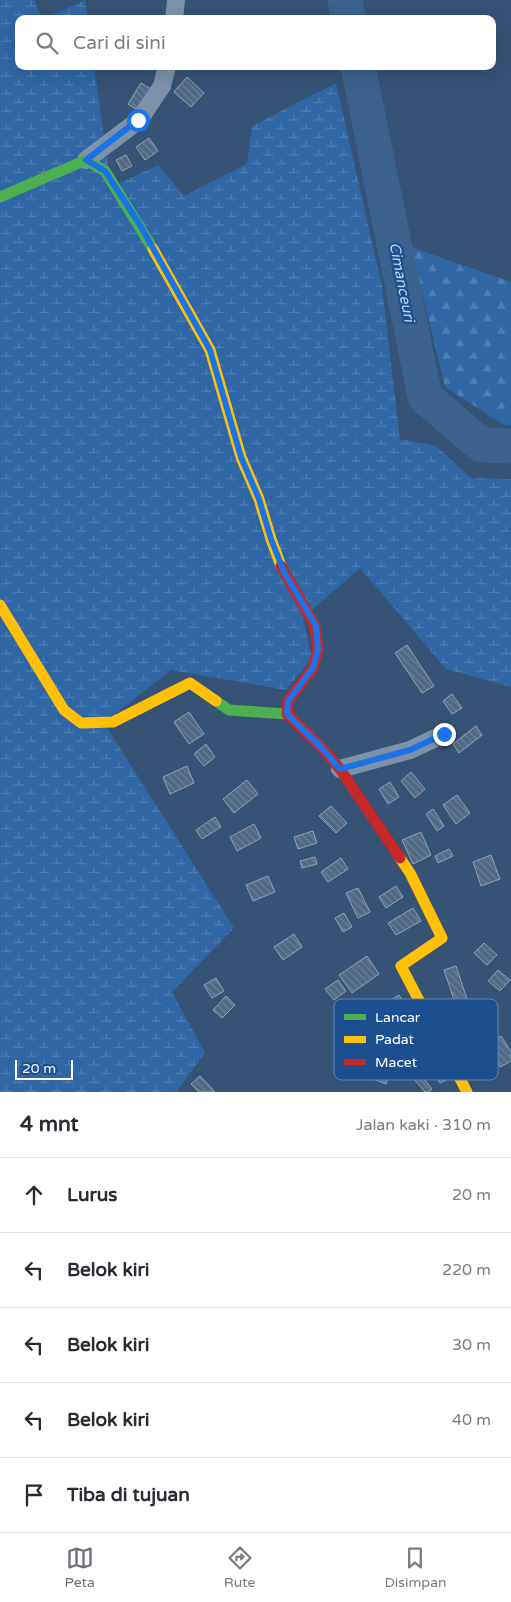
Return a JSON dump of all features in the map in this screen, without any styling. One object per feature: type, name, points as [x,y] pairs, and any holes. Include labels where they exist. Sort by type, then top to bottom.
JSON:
[{"type":"street","points":[[174,15],[176,0]]},
{"type":"street","points":[[0,198],[86,160],[138,120],[162,86],[166,70]]},
{"type":"street","points":[[86,160],[105,171],[140,225],[210,350],[241,457],[259,499],[271,539],[284,572],[316,626],[318,649],[313,668],[288,701],[287,714]]},
{"type":"street","points":[[0,606],[64,710],[81,723],[113,722],[190,683],[229,710],[287,714],[321,747],[340,769],[410,873],[442,938],[401,966],[418,999]]},
{"type":"street","points":[[340,769],[410,750],[444,734]]},
{"type":"street","points":[[461,1080],[467,1092]]},
{"type":"green space","points":[[0,0],[34,0],[41,15],[15,15],[15,70],[95,70],[111,187],[158,165],[184,196],[247,164],[252,126],[336,83],[382,286],[400,439],[436,446],[471,478],[511,479],[511,687],[446,669],[360,568],[303,618],[312,658],[286,690],[171,670],[104,723],[234,928],[172,992],[205,1053],[178,1092],[0,1092]]},
{"type":"green space","points":[[85,0],[87,15],[52,15]]},
{"type":"green space","points":[[411,247],[511,282],[511,425],[504,425],[445,387]]},
{"type":"building","points":[[187,77],[204,93],[191,107],[174,92]]},
{"type":"building","points":[[141,83],[153,90],[140,112],[128,104]]},
{"type":"building","points":[[149,138],[158,151],[145,160],[136,147]]},
{"type":"building","points":[[126,155],[132,166],[122,171],[116,160]]},
{"type":"building","points":[[407,645],[434,686],[422,693],[395,653]]},
{"type":"building","points":[[452,694],[462,708],[452,714],[443,701]]},
{"type":"building","points":[[189,712],[204,734],[189,744],[174,722]]},
{"type":"building","points":[[476,726],[482,735],[459,753],[453,744]]},
{"type":"building","points":[[206,744],[215,757],[204,766],[194,754]]},
{"type":"building","points":[[187,766],[194,783],[170,794],[163,777]]},
{"type":"building","points":[[411,772],[425,789],[415,798],[401,781]]},
{"type":"building","points":[[247,780],[258,794],[234,813],[223,799]]},
{"type":"building","points":[[390,782],[399,797],[388,804],[379,789]]},
{"type":"building","points":[[457,795],[470,813],[456,824],[443,805]]},
{"type":"building","points":[[331,806],[347,823],[336,833],[319,816]]},
{"type":"building","points":[[433,809],[444,826],[437,831],[426,814]]},
{"type":"building","points":[[215,817],[221,827],[202,839],[196,830]]},
{"type":"building","points":[[254,824],[261,838],[237,851],[230,837]]},
{"type":"building","points":[[313,831],[317,843],[298,849],[294,837]]},
{"type":"building","points":[[421,832],[431,855],[413,864],[402,840]]},
{"type":"building","points":[[449,849],[453,856],[438,863],[435,856]]},
{"type":"building","points":[[491,855],[500,879],[481,886],[473,862]]},
{"type":"building","points":[[315,857],[317,864],[302,868],[300,861]]},
{"type":"building","points":[[341,858],[348,869],[328,882],[321,872]]},
{"type":"building","points":[[268,876],[275,892],[253,901],[246,885]]},
{"type":"building","points":[[396,886],[403,897],[386,908],[379,897]]},
{"type":"building","points":[[358,888],[370,912],[358,918],[346,893]]},
{"type":"building","points":[[413,908],[421,921],[396,935],[388,923]]},
{"type":"building","points":[[344,913],[352,927],[343,932],[335,918]]},
{"type":"building","points":[[294,934],[302,947],[283,960],[274,947]]},
{"type":"building","points":[[484,943],[497,955],[487,965],[474,953]]},
{"type":"building","points":[[367,956],[379,974],[352,993],[339,975]]},
{"type":"building","points":[[456,966],[467,999],[454,999],[444,970]]},
{"type":"building","points":[[498,970],[510,980],[500,991],[488,981]]},
{"type":"building","points":[[216,978],[224,991],[212,998],[204,985]]},
{"type":"building","points":[[338,980],[346,991],[334,1000],[325,989]]},
{"type":"building","points":[[399,995],[401,999],[392,999]]},
{"type":"building","points":[[226,996],[235,1005],[222,1018],[213,1010]]},
{"type":"building","points":[[501,1036],[511,1052],[511,1061],[500,1067],[498,1064],[498,1038]]},
{"type":"building","points":[[200,1076],[215,1092],[199,1092],[191,1084]]},
{"type":"building","points":[[376,1080],[387,1080],[386,1084]]},
{"type":"building","points":[[415,1080],[425,1080],[432,1089],[429,1092],[425,1092]]},
{"type":"waterway","name":"Cimanceuri","points":[[345,0],[348,15]]},
{"type":"waterway","name":"Cimanceuri","points":[[359,70],[425,397],[481,445],[511,446]]},
{"type":"traffic: fast","points":[[0,197],[86,160],[105,171],[153,249]]},
{"type":"traffic: fast","points":[[216,701],[229,710],[287,714]]},
{"type":"traffic: slow","points":[[153,249],[210,350],[241,457],[259,499],[281,566]]},
{"type":"traffic: slow","points":[[0,605],[64,710],[81,723],[113,722],[190,683],[216,701]]},
{"type":"traffic: slow","points":[[400,858],[410,873],[442,938],[401,966],[418,999]]},
{"type":"traffic: slow","points":[[461,1080],[467,1092]]},
{"type":"traffic: jam","points":[[281,566],[315,626],[318,649],[313,668],[288,701],[287,714],[321,747],[340,769],[400,858]]},
{"type":"route","points":[[138,120],[86,160],[105,171],[140,225],[210,350],[241,457],[259,499],[271,539],[284,572],[316,626],[318,649],[313,668],[288,701],[287,714],[321,747],[340,769],[410,750],[444,734]]}]
